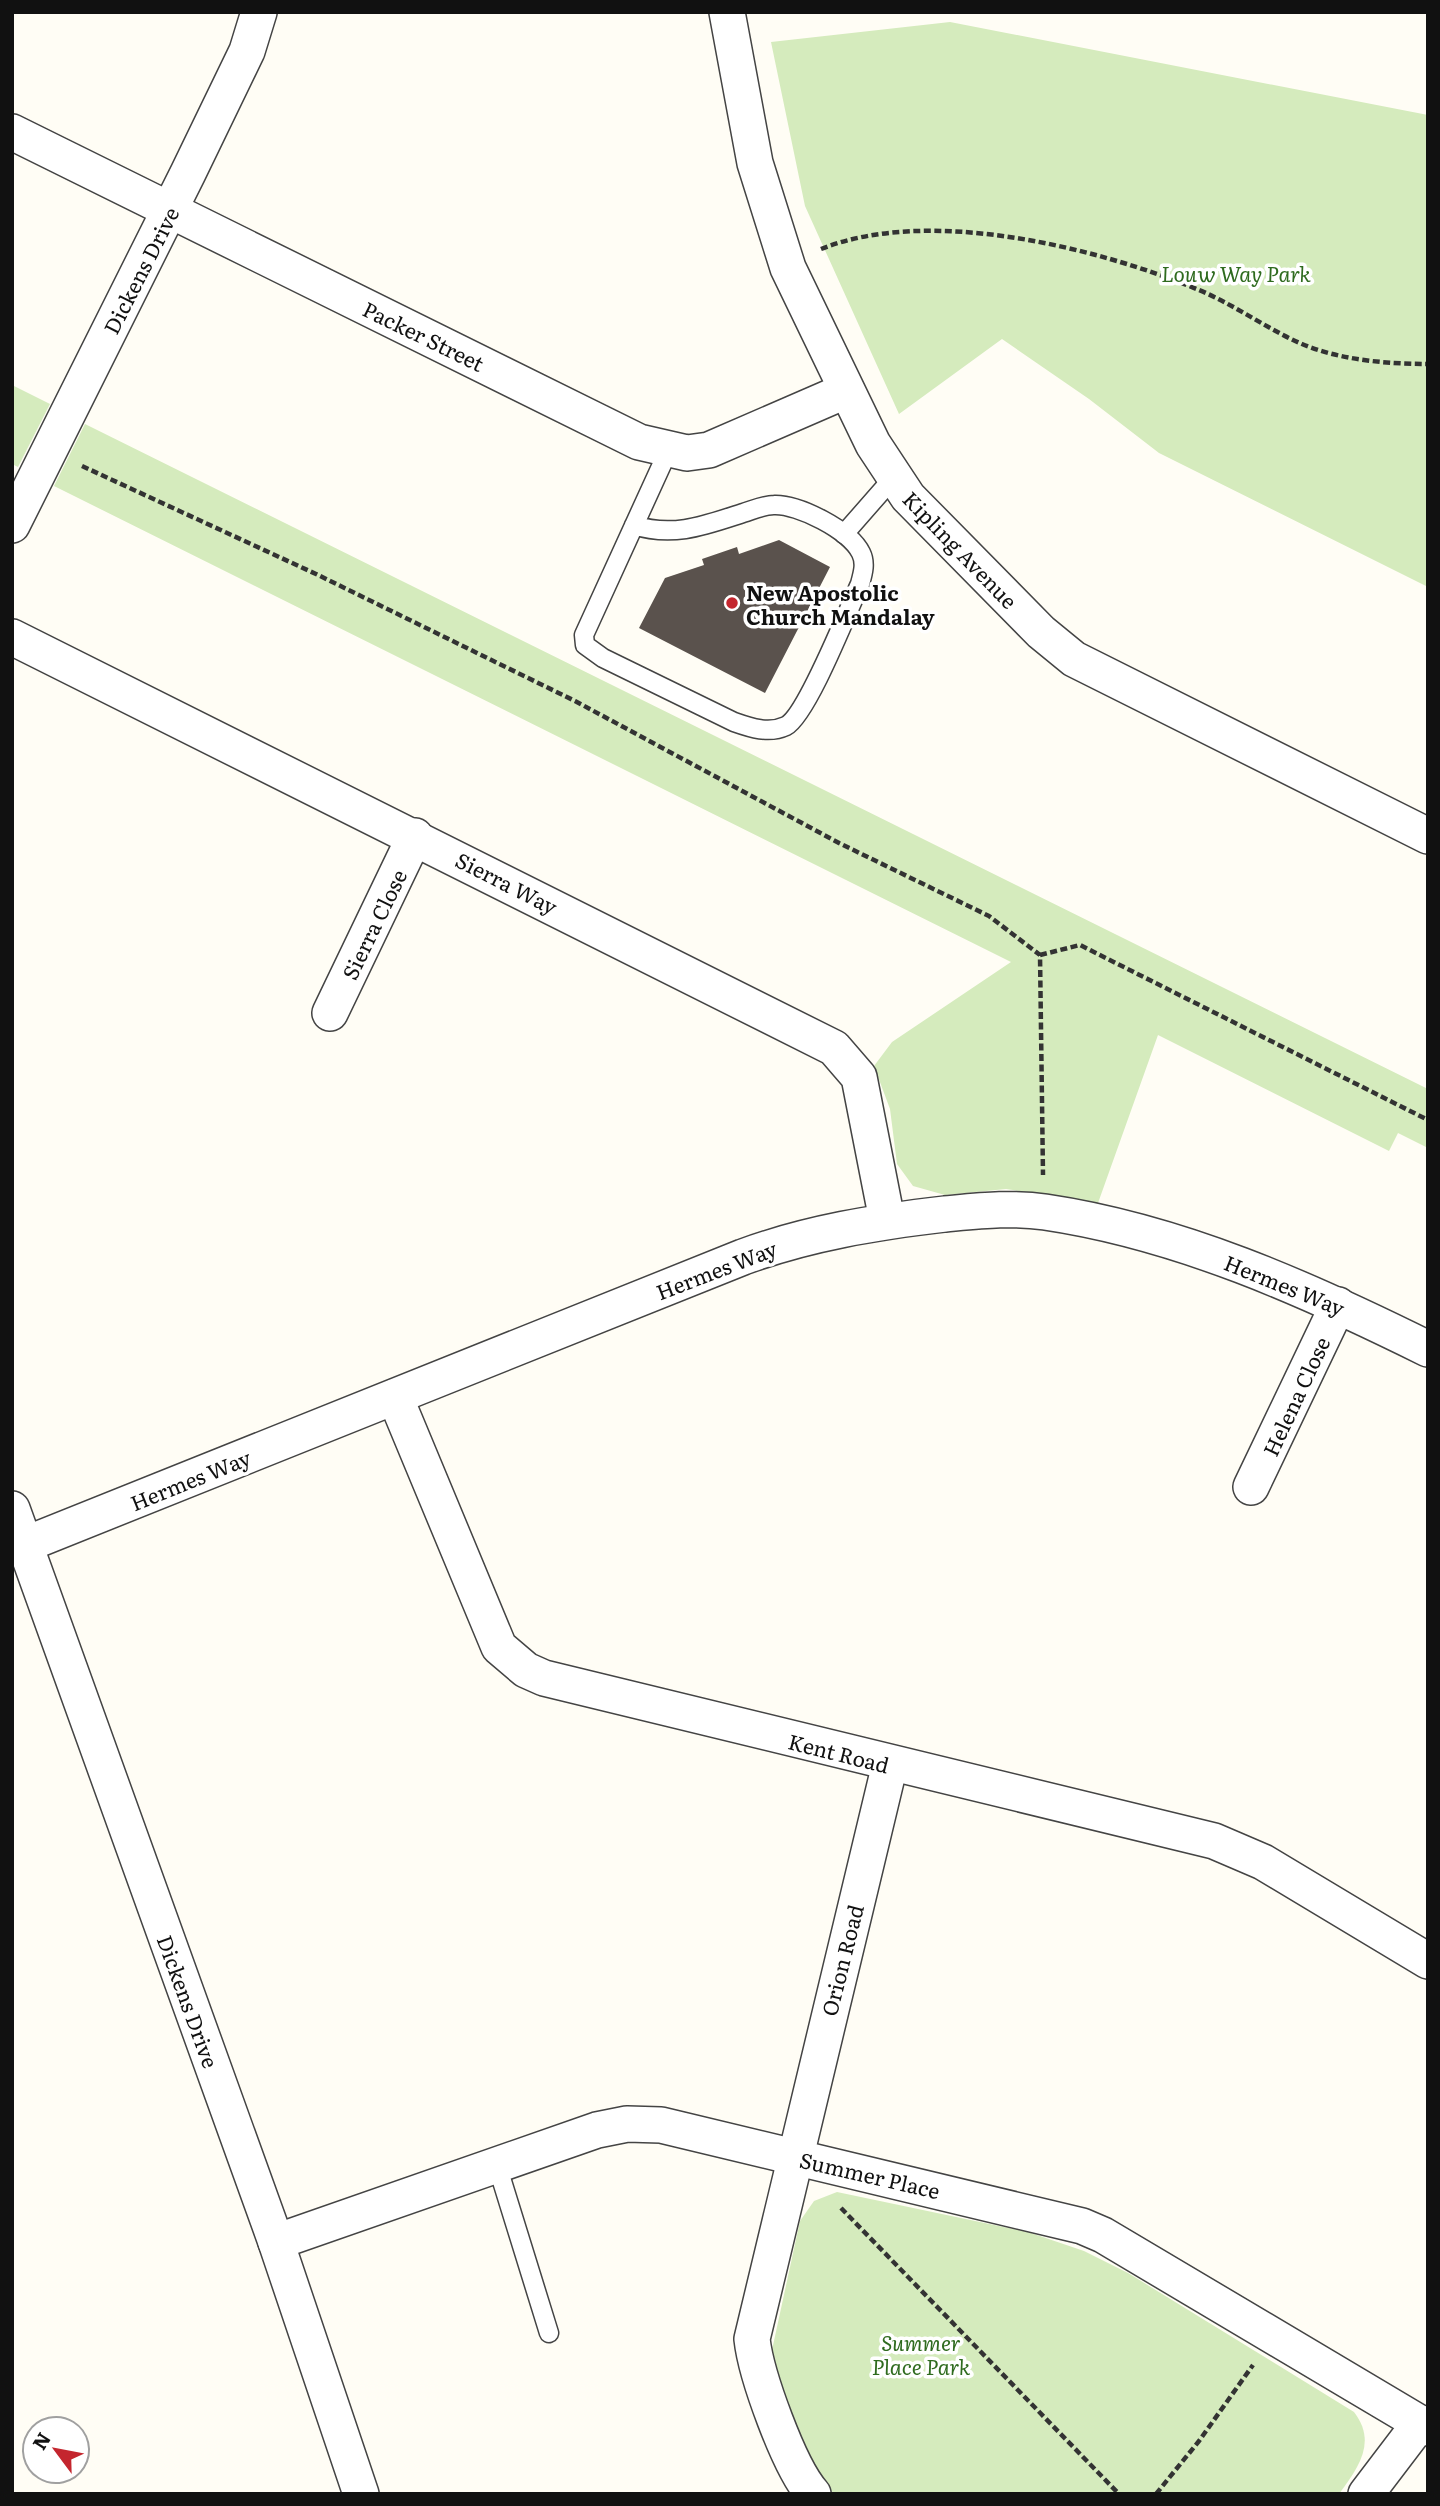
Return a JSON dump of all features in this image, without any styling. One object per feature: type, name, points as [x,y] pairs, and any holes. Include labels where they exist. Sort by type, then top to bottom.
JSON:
[{"type":"street","name":"Dickens Drive","points":[[12,525],[247,51],[259,12]]},
{"type":"street","name":"Kipling Avenue","points":[[727,12],[755,163],[788,268],[845,391],[873,444],[908,497],[1041,632],[1074,659],[1428,836]]},
{"type":"street","name":"Packer Street","points":[[12,132],[639,442],[687,453],[709,450],[845,391]]},
{"type":"street","name":"Sierra Way","points":[[12,636],[834,1048],[859,1077],[887,1220]]},
{"type":"street","name":"Sierra Close","points":[[330,1013],[415,836]]},
{"type":"street","name":"Hermes Way","points":[[24,1545],[768,1248],[887,1220],[992,1209],[1044,1212],[1104,1224],[1210,1254],[1267,1274],[1428,1349]]},
{"type":"street","name":"Helena Close","points":[[1251,1487],[1338,1305]]},
{"type":"street","name":"Kent Road","points":[[395,1397],[499,1647],[526,1671],[544,1678],[1237,1849],[1428,1961]]},
{"type":"street","name":"Dickens Drive","points":[[12,1509],[276,2242],[361,2494]]},
{"type":"street","name":"Orion Road","points":[[813,2494],[797,2473],[756,2360],[752,2339],[890,1764]]},
{"type":"street","name":"Summer Place","points":[[276,2242],[597,2130],[627,2124],[661,2125],[1082,2226],[1104,2235],[1424,2425]]},
{"type":"street","points":[[1366,2494],[1424,2425]]},
{"type":"lane","points":[[634,525],[663,531],[687,531],[774,505],[794,508],[844,534],[862,554],[864,567],[860,584],[804,707],[789,725],[772,730],[752,728],[734,722],[603,658],[585,645],[584,635],[634,525],[669,449]]},
{"type":"lane","points":[[844,534],[894,477]]},
{"type":"lane","points":[[497,2165],[549,2333]]},
{"type":"path","points":[[788,268],[839,242],[875,233],[962,233],[1070,247],[1138,266],[1200,291],[1300,343],[1332,355],[1428,364]]},
{"type":"path","points":[[50,450],[328,580],[575,701],[839,843],[989,916],[1040,955]]},
{"type":"path","points":[[1040,955],[1080,945],[1428,1120]]},
{"type":"path","points":[[1040,955],[1044,1212]]},
{"type":"path","points":[[840,2207],[1119,2494]]},
{"type":"path","points":[[1156,2494],[1199,2441],[1273,2336]]},
{"type":"green space","name":"Louw Way Park","points":[[950,22],[1428,115],[1428,587],[1159,453],[1089,399],[1002,339],[899,414],[805,206],[771,42]]},
{"type":"green space","points":[[12,385],[50,404],[18,467],[12,464]]},
{"type":"green space","points":[[85,424],[1428,1089],[1428,1148],[1398,1133],[1389,1151],[1158,1035],[1098,1203],[1006,1189],[945,1195],[913,1186],[897,1164],[890,1109],[874,1066],[892,1042],[1011,962],[54,486]]},
{"type":"green space","name":"Summer Place Park","points":[[837,2192],[1028,2232],[1084,2251],[1128,2273],[1354,2412],[1361,2423],[1365,2444],[1359,2464],[1339,2494],[834,2494],[815,2471],[776,2372],[772,2350],[800,2221],[814,2201]]},
{"type":"building","name":"New Apostolic Church Mandalay","points":[[779,540],[830,567],[765,693],[639,628],[665,578],[704,565],[702,559],[737,547],[739,554]]},
{"type":"place","name":"New Apostolic Church Mandalay","points":[[732,603]]}]
